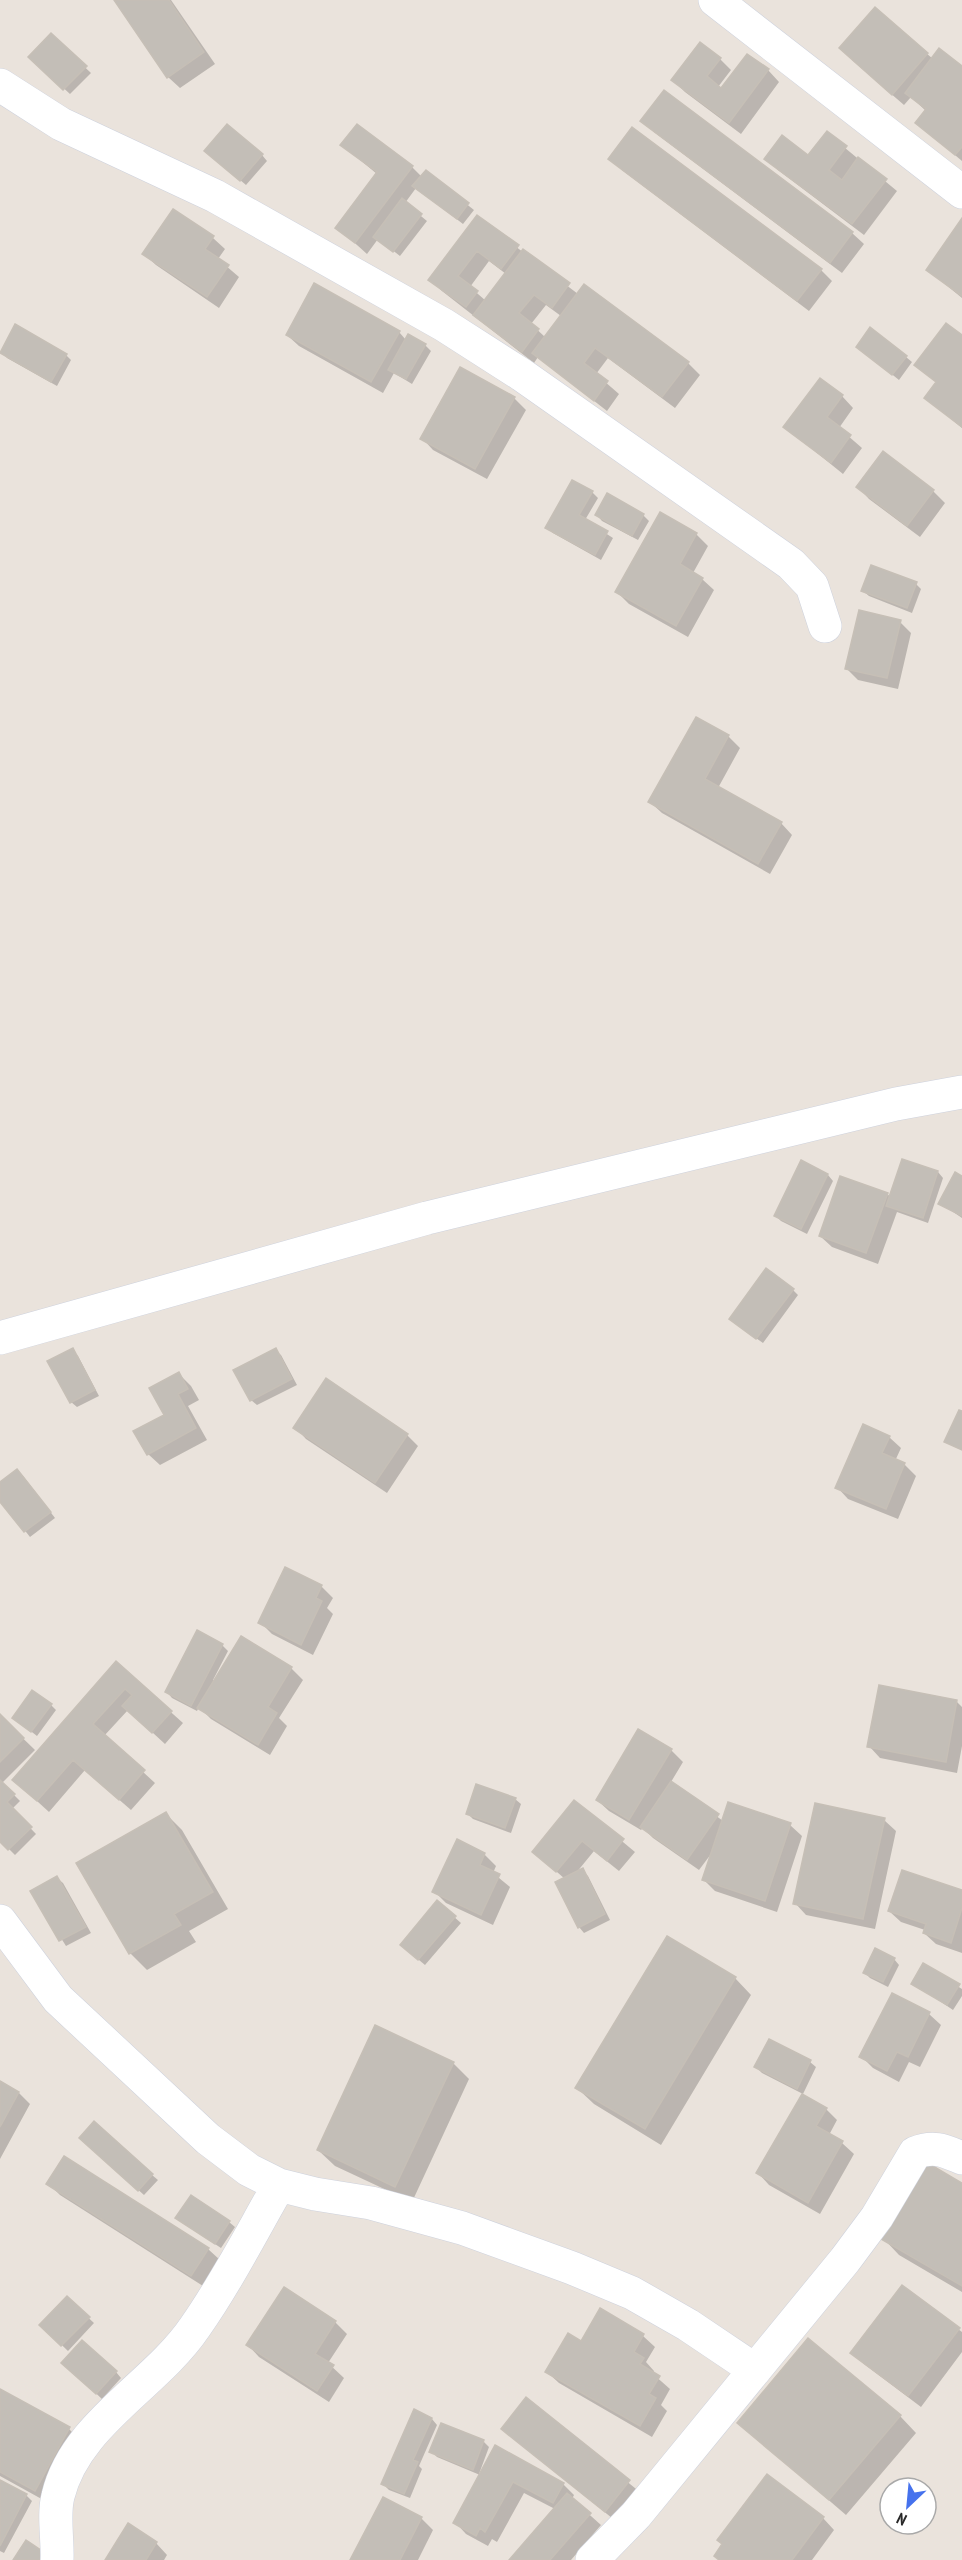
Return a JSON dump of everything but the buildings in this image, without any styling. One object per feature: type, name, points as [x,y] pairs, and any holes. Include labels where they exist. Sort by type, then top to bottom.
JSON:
[{"type":"street","points":[[716,0],[962,192]]},
{"type":"street","points":[[0,85],[61,124],[215,196],[444,325],[522,375],[791,564],[812,586],[825,626]]},
{"type":"street","points":[[0,1338],[427,1218],[896,1104],[962,1092]]},
{"type":"street","points":[[0,1921],[58,2000],[208,2139],[249,2170],[279,2185],[315,2194],[371,2203],[450,2225],[572,2268],[632,2293],[688,2325],[755,2370]]},
{"type":"street","points":[[592,2560],[636,2515],[871,2226],[915,2153],[926,2148],[938,2148],[962,2158]]},
{"type":"street","points":[[57,2560],[57,2498],[68,2467],[94,2430],[152,2378],[195,2328],[279,2185]]}]
